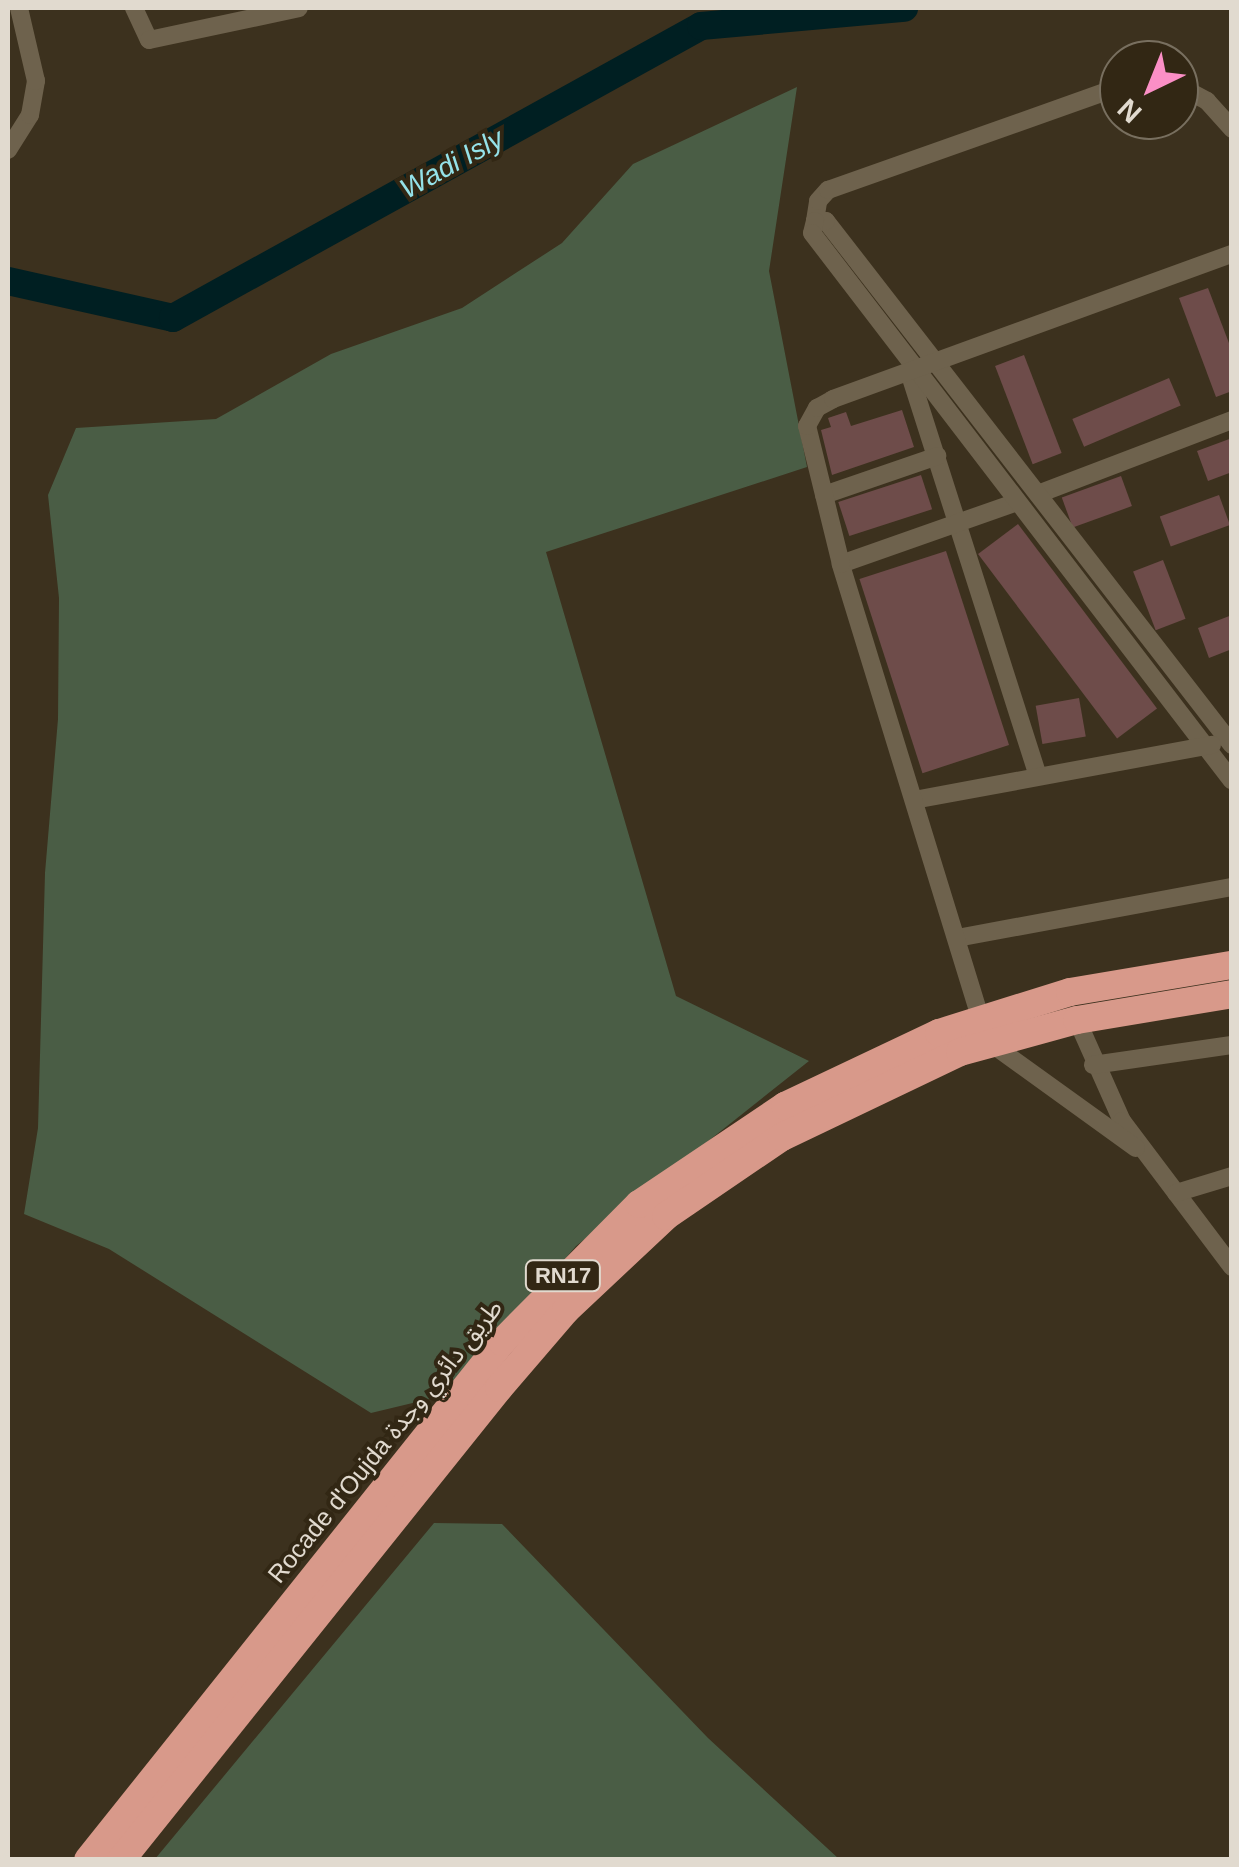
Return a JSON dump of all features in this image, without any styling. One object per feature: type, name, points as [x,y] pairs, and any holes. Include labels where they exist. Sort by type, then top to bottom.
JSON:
[{"type":"highway","name":"Rocade d'Oujda طريق دائري وجدة","points":[[88,1860],[384,1486],[594,1244],[676,1176],[784,1106],[984,1030],[1070,992],[1232,965]]},
{"type":"highway","name":"Rocade d'Oujda طريق دائري وجدة","points":[[121,1860],[499,1388],[606,1268],[666,1216],[782,1137],[984,1030],[1077,1020],[1232,994]]},
{"type":"street","points":[[8,150],[30,115],[36,82],[19,8]]},
{"type":"street","points":[[134,8],[149,40],[250,15],[299,8]]},
{"type":"street","points":[[1099,94],[828,190],[818,201],[815,221],[826,221],[921,367],[1017,502],[1232,781]]},
{"type":"street","points":[[1199,97],[1232,129]]},
{"type":"street","points":[[1149,1156],[984,1030],[842,564],[807,426],[812,414],[834,399],[1230,260]]},
{"type":"street","points":[[921,367],[937,456],[1037,774]]},
{"type":"street","points":[[914,800],[1230,741],[1038,494],[921,367]]},
{"type":"street","points":[[1038,494],[1232,420]]},
{"type":"street","points":[[824,495],[937,456]]},
{"type":"street","points":[[842,564],[1017,502]]},
{"type":"street","points":[[957,938],[1232,887]]},
{"type":"street","points":[[1077,1020],[1092,1065],[1149,1156],[1232,1267]]},
{"type":"street","points":[[1092,1065],[1232,1044]]},
{"type":"street","points":[[1176,1193],[1232,1176]]},
{"type":"green space","points":[[797,87],[769,271],[807,467],[546,552],[676,996],[809,1061],[576,1246],[450,1394],[371,1413],[109,1249],[24,1214],[38,1128],[45,873],[58,719],[59,598],[48,495],[76,428],[216,419],[331,354],[462,308],[562,243],[633,164]]},
{"type":"green space","points":[[434,1523],[502,1524],[708,1738],[839,1859],[155,1859]]},
{"type":"building","points":[[1208,288],[1232,351],[1232,391],[1216,397],[1179,298]]},
{"type":"building","points":[[1024,355],[1062,453],[1033,464],[995,366]]},
{"type":"building","points":[[1169,378],[1181,406],[1084,447],[1072,419]]},
{"type":"building","points":[[902,410],[914,447],[832,475],[821,430],[831,427],[828,418],[846,412],[851,426]]},
{"type":"building","points":[[1232,438],[1232,472],[1208,481],[1197,451]]},
{"type":"building","points":[[921,475],[932,509],[849,536],[838,502]]},
{"type":"building","points":[[1121,476],[1132,506],[1073,528],[1062,498]]},
{"type":"building","points":[[1219,495],[1230,525],[1171,547],[1160,517]]},
{"type":"building","points":[[1018,524],[1157,708],[1117,739],[978,554]]},
{"type":"building","points":[[946,551],[1009,745],[922,773],[859,579]]},
{"type":"building","points":[[1163,560],[1186,619],[1156,630],[1133,571]]},
{"type":"building","points":[[1232,615],[1232,649],[1209,658],[1198,628]]},
{"type":"building","points":[[1079,698],[1086,736],[1042,744],[1036,706]]},
{"type":"waterway","name":"Wadi Isly","points":[[8,281],[173,318],[701,26],[904,8]]}]
